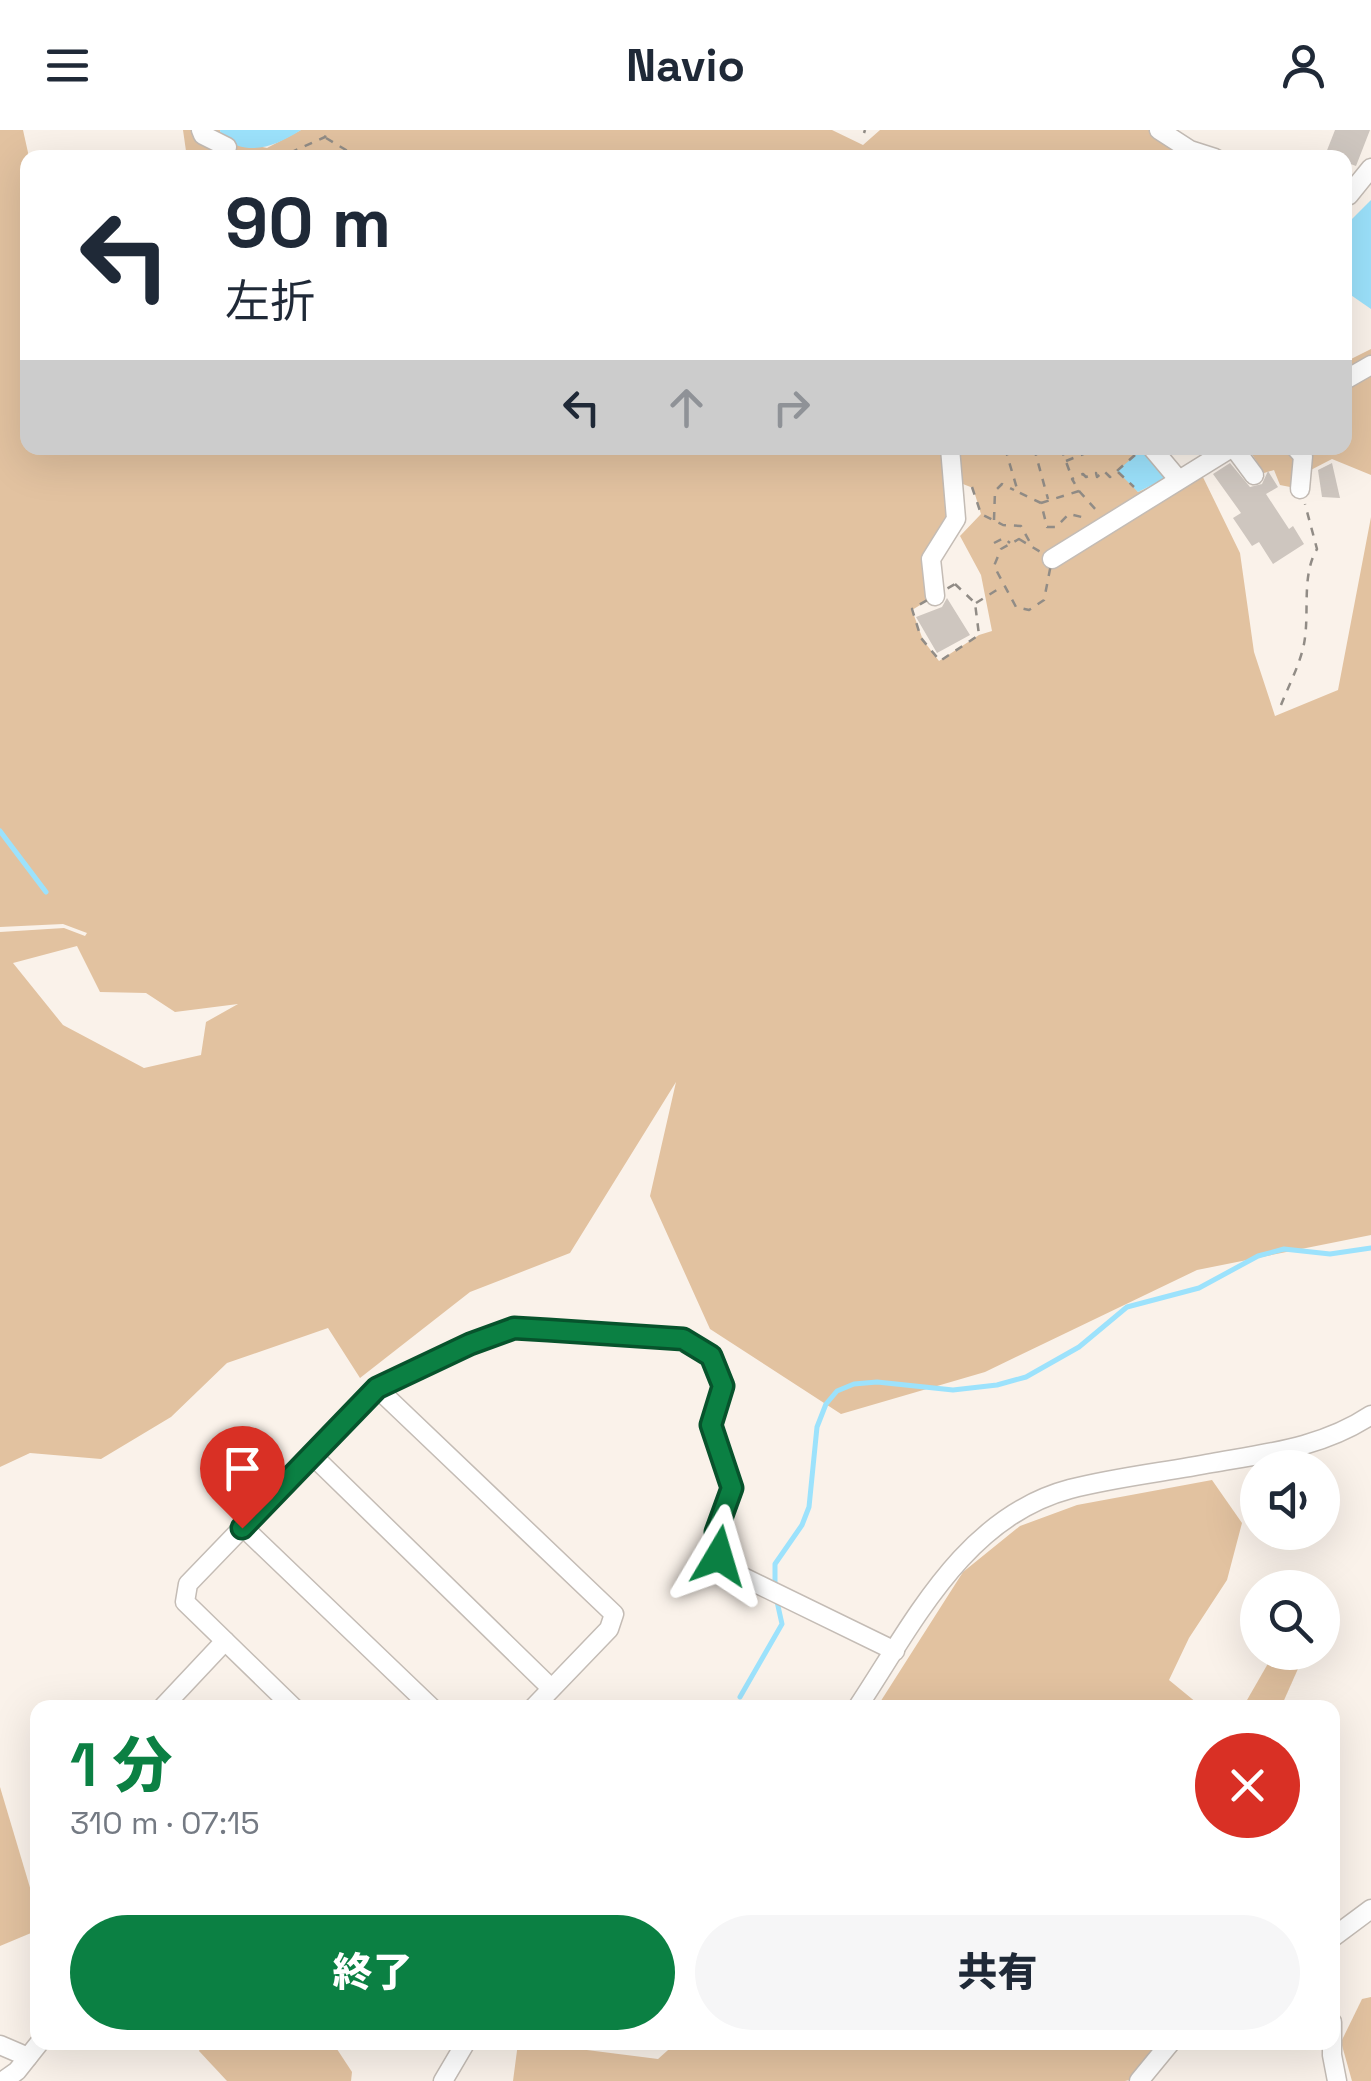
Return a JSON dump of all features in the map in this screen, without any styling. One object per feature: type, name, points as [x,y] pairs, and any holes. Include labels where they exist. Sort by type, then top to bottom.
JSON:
[{"type":"street","points":[[201,130],[204,136],[227,147]]},
{"type":"street","points":[[1159,130],[1190,150]]},
{"type":"street","points":[[1352,189],[1371,168]]},
{"type":"street","points":[[936,596],[931,559],[956,519],[950,455]]},
{"type":"street","points":[[1158,455],[1178,478]]},
{"type":"street","points":[[1052,559],[1220,455]]},
{"type":"street","points":[[1238,455],[1254,475]]},
{"type":"street","points":[[1300,488],[1302,455]]},
{"type":"street","points":[[286,1700],[184,1602],[188,1584],[377,1388],[514,1328],[683,1339],[711,1356],[723,1386],[711,1425],[732,1488],[716,1532],[719,1556],[737,1574],[895,1652]]},
{"type":"street","points":[[377,1388],[614,1614],[609,1628],[540,1700]]},
{"type":"street","points":[[862,1700],[950,1569],[980,1537],[1018,1512],[1067,1490],[1299,1448],[1342,1435],[1371,1415]]},
{"type":"street","points":[[312,1455],[551,1688]]},
{"type":"street","points":[[242,1528],[424,1700]]},
{"type":"street","points":[[170,1700],[226,1642]]},
{"type":"street","points":[[1340,1932],[1371,1909]]},
{"type":"street","points":[[0,2045],[30,2049]]},
{"type":"street","points":[[3,2081],[34,2050]]},
{"type":"street","points":[[444,2081],[461,2050]]},
{"type":"street","points":[[1139,2081],[1164,2050]]},
{"type":"street","points":[[1332,2050],[1337,2081]]},
{"type":"path","points":[[298,150],[325,138],[328,130]]},
{"type":"path","points":[[325,138],[346,150]]},
{"type":"path","points":[[227,147],[246,150]]},
{"type":"path","points":[[1007,455],[1018,492]]},
{"type":"path","points":[[1036,455],[1048,501]]},
{"type":"path","points":[[1064,455],[1078,492],[1104,526]]},
{"type":"path","points":[[1066,461],[1081,455]]},
{"type":"path","points":[[1072,480],[1083,474],[1086,477],[1096,473],[1098,478],[1104,471],[1110,478],[1136,455]]},
{"type":"path","points":[[952,480],[973,488],[981,514],[1021,526],[1034,549]]},
{"type":"path","points":[[994,521],[995,490],[1002,484],[1042,503],[1078,492]]},
{"type":"path","points":[[1281,704],[1303,649],[1310,606],[1307,567],[1318,549],[1300,488]]},
{"type":"path","points":[[1042,503],[1047,527],[1056,527],[1068,514],[1084,516],[1104,526]]},
{"type":"path","points":[[994,543],[1004,538],[1011,544]]},
{"type":"path","points":[[1019,539],[1034,549],[1052,559],[1044,600],[1029,610],[1016,607],[994,566],[1002,549],[1019,539]]},
{"type":"path","points":[[956,584],[975,603],[979,635],[940,661],[921,638],[912,610],[956,584]]},
{"type":"path","points":[[975,603],[1004,586]]},
{"type":"shaded area","points":[[0,130],[23,130],[27,150],[20,150],[20,455],[1139,455],[1125,476],[1138,492],[1162,481],[1168,485],[1198,467],[1240,553],[1254,652],[1275,716],[1338,690],[1371,517],[1371,1235],[1197,1270],[985,1372],[841,1414],[710,1329],[650,1196],[676,1082],[570,1253],[470,1292],[360,1378],[328,1328],[227,1363],[171,1417],[101,1459],[30,1453],[0,1467],[0,932],[64,928],[85,936],[87,933],[63,924],[0,927]],"holes":[[[953,480],[973,488],[981,514],[960,536],[981,575],[992,631],[939,661],[923,640],[912,610],[935,596],[931,559],[956,519]],[[77,946],[100,992],[146,993],[175,1012],[238,1004],[206,1022],[201,1055],[144,1068],[63,1025],[13,963]]]},
{"type":"shaded area","points":[[183,130],[220,130],[221,138],[267,148],[301,130],[832,130],[863,145],[880,130],[1159,130],[1201,150],[186,150]]},
{"type":"shaded area","points":[[1371,349],[1371,475],[1332,459],[1303,474],[1300,489],[1280,485],[1274,470],[1264,473],[1252,455],[1352,455],[1352,358]]},
{"type":"shaded area","points":[[1212,1480],[1240,1520],[1240,1531],[1227,1580],[1189,1638],[1169,1680],[1193,1700],[881,1700],[963,1572],[1020,1526],[1077,1505]]},
{"type":"shaded area","points":[[1264,1670],[1297,1670],[1284,1700],[1247,1700]]},
{"type":"shaded area","points":[[0,1787],[30,1888],[30,1933],[0,1946]]},
{"type":"shaded area","points":[[1371,1997],[1371,2081],[1352,2081],[1341,2042],[1362,1999]]},
{"type":"shaded area","points":[[338,2050],[352,2072],[351,2081],[227,2081],[199,2051]]},
{"type":"shaded area","points":[[517,2050],[587,2050],[658,2059],[668,2050],[1158,2050],[1134,2079],[1125,2081],[513,2081]]},
{"type":"water","points":[[220,130],[301,130],[271,145],[251,148],[231,143],[221,137]]},
{"type":"water","points":[[1371,200],[1371,309],[1352,296],[1352,219]]},
{"type":"water","points":[[1136,455],[1152,455],[1174,474],[1138,492],[1117,471]]},
{"type":"building","points":[[1335,130],[1370,130],[1356,166],[1352,165],[1352,150],[1327,150]]},
{"type":"building","points":[[1230,463],[1250,487],[1262,484],[1268,471],[1278,487],[1266,494],[1304,544],[1273,564],[1259,542],[1252,546],[1233,518],[1241,513],[1213,474]]},
{"type":"building","points":[[1332,463],[1340,498],[1322,497],[1318,470]]},
{"type":"building","points":[[947,598],[970,635],[937,653],[916,617],[942,607]]},
{"type":"waterway","points":[[0,831],[46,892]]},
{"type":"waterway","points":[[775,1586],[775,1564],[802,1525],[809,1507],[817,1427],[826,1404],[837,1391],[854,1384],[877,1382],[953,1390],[997,1385],[1026,1377],[1079,1347],[1127,1307],[1199,1288],[1258,1256],[1284,1249],[1330,1254],[1371,1248]]},
{"type":"waterway","points":[[740,1697],[782,1624],[776,1597]]},
{"type":"route","points":[[242,1528],[377,1388],[514,1328],[683,1339],[711,1356],[723,1386],[711,1425],[732,1488],[716,1532],[719,1556]]}]
